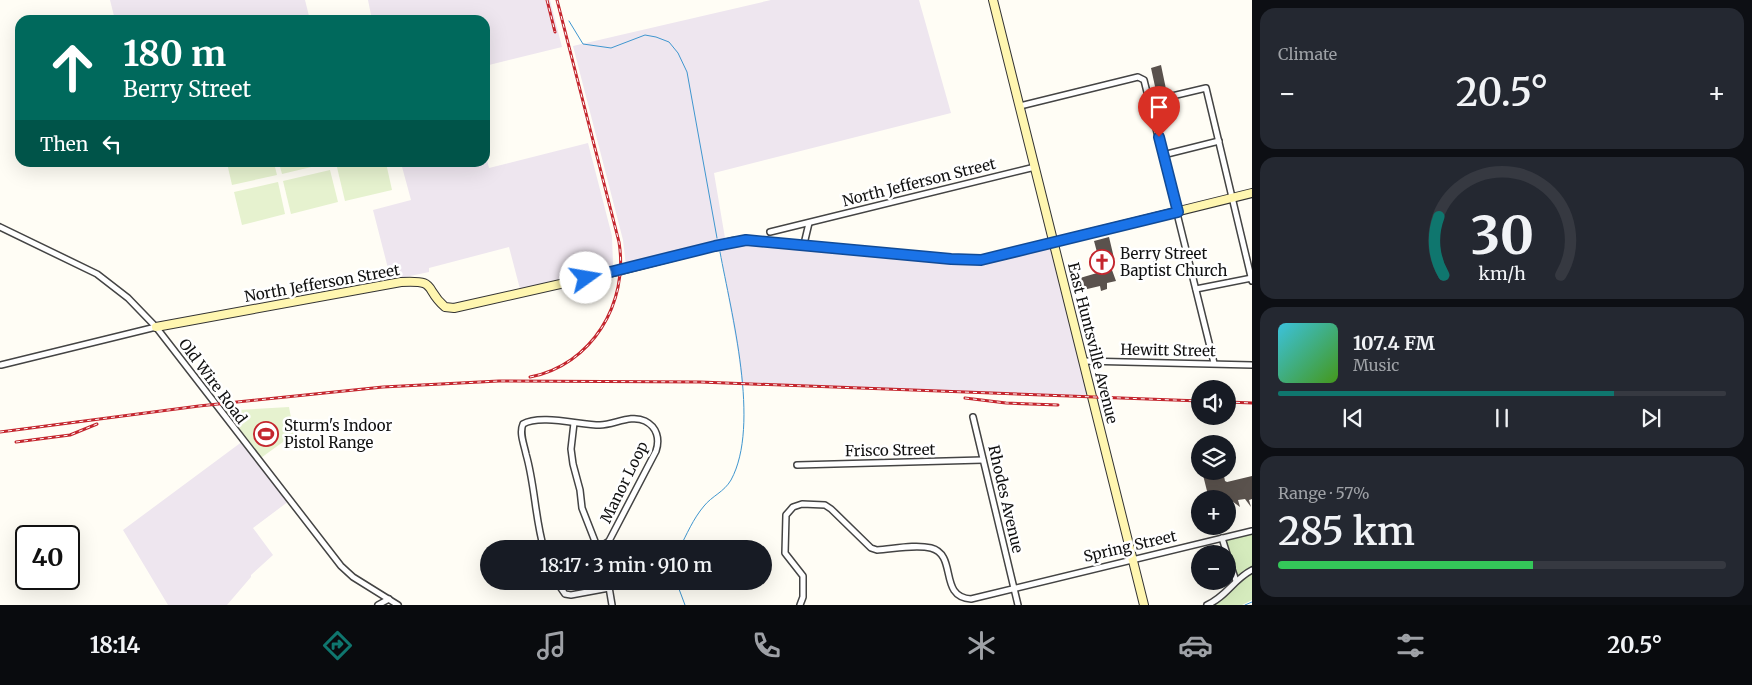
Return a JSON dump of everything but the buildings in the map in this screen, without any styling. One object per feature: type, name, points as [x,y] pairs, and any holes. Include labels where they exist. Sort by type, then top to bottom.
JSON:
[{"type":"street","name":"East Huntsville Avenue","points":[[994,0],[1144,605]]},
{"type":"street","points":[[1020,106],[1138,77],[1143,78],[1151,101],[1214,363]]},
{"type":"street","points":[[1151,101],[1206,88],[1233,198],[1252,279],[1196,289]]},
{"type":"street","points":[[1163,154],[1219,141]]},
{"type":"street","name":"North Jefferson Street","points":[[770,232],[1035,167]]},
{"type":"street","name":"North Jefferson Street","points":[[156,327],[401,282],[416,281],[428,285],[445,307],[454,308],[746,240],[951,259],[981,260],[1252,193]]},
{"type":"street","points":[[804,244],[809,223]]},
{"type":"street","name":"Old Wire Road","points":[[0,227],[97,274],[128,298],[156,327],[341,566],[353,577],[398,605]]},
{"type":"street","points":[[1,365],[156,327]]},
{"type":"street","name":"Hewitt Street","points":[[1083,361],[1252,365]]},
{"type":"street","name":"Rhodes Avenue","points":[[974,417],[1018,605]]},
{"type":"street","name":"Manor Loop","points":[[542,540],[531,473],[521,432],[523,424],[529,421],[601,425],[634,418],[640,419],[650,424],[658,440],[656,451],[610,540]]},
{"type":"street","points":[[574,423],[571,449],[573,464],[580,490],[582,508],[595,540]]},
{"type":"street","name":"Frisco Street","points":[[797,465],[984,460]]},
{"type":"street","points":[[800,605],[805,582],[801,571],[785,553],[784,530],[786,515],[793,507],[802,504],[825,505],[871,548],[876,550],[926,548],[938,551],[945,560],[955,592],[964,598],[971,599],[1014,588]]},
{"type":"street","name":"Spring Street","points":[[1014,588],[1132,558],[1252,531]]},
{"type":"street","points":[[1222,538],[1224,545]]},
{"type":"street","points":[[1236,581],[1252,570]]},
{"type":"street","points":[[562,590],[566,594],[577,596],[601,590]]},
{"type":"street","points":[[609,590],[612,605]]},
{"type":"street","points":[[1207,605],[1228,590]]},
{"type":"street","points":[[378,605],[389,599]]},
{"type":"shaded area","points":[[110,0],[305,0],[309,15],[114,15]]},
{"type":"shaded area","points":[[368,0],[550,0],[562,47],[490,65],[490,15],[371,15]]},
{"type":"shaded area","points":[[771,0],[919,0],[951,113],[714,173],[725,238],[626,266],[623,240],[573,46]]},
{"type":"shaded area","points":[[588,143],[612,236],[613,265],[520,289],[509,247],[429,268],[429,272],[391,280],[373,210],[411,200],[402,167],[489,168]]},
{"type":"shaded area","points":[[731,242],[981,260],[1054,243],[1092,397],[742,384],[719,245]]},
{"type":"shaded area","points":[[243,441],[289,501],[253,528],[273,555],[251,575],[227,605],[168,605],[123,530]]},
{"type":"green space","points":[[228,167],[275,167],[277,175],[232,185]]},
{"type":"green space","points":[[280,167],[311,167],[282,174]]},
{"type":"green space","points":[[337,167],[387,167],[392,190],[345,201]]},
{"type":"green space","points":[[330,170],[338,202],[291,214],[283,181]]},
{"type":"green space","points":[[278,182],[285,214],[242,225],[234,192]]},
{"type":"green space","name":"Sturm's Indoor Pistol Range","points":[[289,407],[294,434],[258,460],[220,411]]},
{"type":"green space","points":[[1252,531],[1252,600],[1242,605],[1212,605],[1227,590],[1236,590],[1236,545],[1224,545],[1222,538]]},
{"type":"waterway","points":[[569,21],[583,44],[611,48],[645,35],[669,42],[678,53],[687,72],[717,238]]},
{"type":"waterway","points":[[684,540],[700,511],[731,480],[740,457],[744,400],[741,368],[720,252]]},
{"type":"waterway","points":[[679,590],[685,605]]},
{"type":"waterway","points":[[1245,605],[1252,602]]},
{"type":"railway","points":[[547,0],[555,32]]},
{"type":"railway","points":[[530,377],[552,370],[571,359],[588,345],[602,328],[612,308],[618,287],[621,265],[619,242],[557,0]]},
{"type":"railway","points":[[0,432],[199,406],[383,387],[499,381],[700,382],[1191,401]]},
{"type":"railway","points":[[965,398],[1006,403],[1058,405]]},
{"type":"railway","points":[[1236,402],[1252,403]]},
{"type":"railway","points":[[16,442],[70,435],[97,424]]},
{"type":"place","name":"Berry Street Baptist Church","points":[[1102,262]]},
{"type":"place","name":"Sturm's Indoor Pistol Range","points":[[266,434]]},
{"type":"route","points":[[586,278],[731,242],[746,240],[951,259],[981,260],[1054,243],[1178,212],[1159,137]]}]
